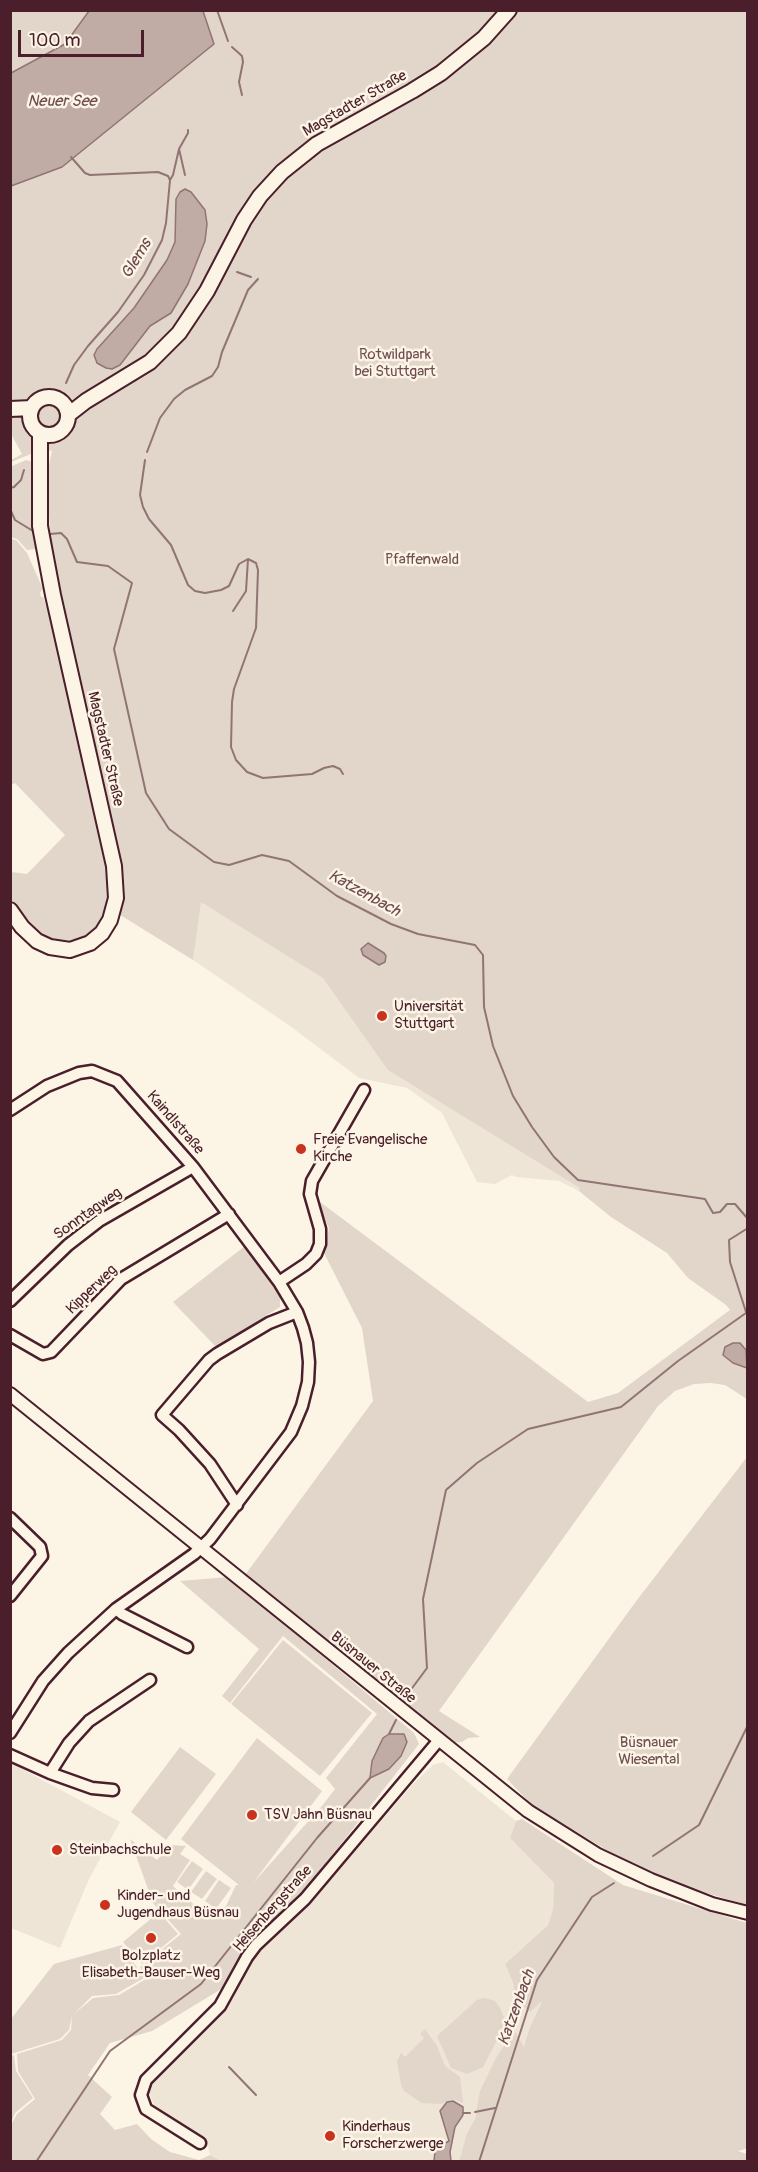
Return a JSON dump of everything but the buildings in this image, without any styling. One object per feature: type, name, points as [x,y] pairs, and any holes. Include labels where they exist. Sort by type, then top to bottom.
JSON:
[{"type":"main road","name":"Magstadter Straße","points":[[68,415],[80,405],[150,362],[179,333],[207,291],[244,220],[260,196],[282,172],[317,144],[441,73],[471,49],[509,10]]},
{"type":"main road","name":"Magstadter Straße","points":[[62,401],[123,378]]},
{"type":"main road","points":[[10,417],[42,430],[65,427],[68,415],[62,401],[46,397],[37,401],[32,408]]},
{"type":"main road","points":[[10,409],[32,408]]},
{"type":"main road","points":[[32,408],[42,430]]},
{"type":"main road","name":"Magstadter Straße","points":[[10,910],[22,927],[37,941],[50,947],[70,950],[90,942],[102,933],[110,920],[116,898],[114,866],[53,595],[40,526],[41,459],[39,449],[42,430]]},
{"type":"street","name":"Kaindlstraße","points":[[10,1110],[63,1078],[92,1071],[117,1081],[193,1167],[279,1282],[297,1312],[308,1343],[309,1362],[308,1382],[302,1406],[291,1432],[202,1548],[116,1609],[68,1653],[26,1704],[10,1733]]},
{"type":"street","points":[[279,1282],[306,1264],[316,1254],[320,1244],[320,1228],[310,1194],[312,1181],[364,1090]]},
{"type":"street","name":"Sonntagweg","points":[[10,1300],[68,1245],[99,1221],[193,1167]]},
{"type":"street","name":"Kipperweg","points":[[10,1335],[43,1354],[51,1352],[120,1279],[229,1214]]},
{"type":"street","points":[[237,1504],[210,1464],[162,1415],[209,1360],[269,1323],[297,1312]]},
{"type":"street","name":"Büsnauer Straße","points":[[10,1394],[528,1811],[598,1855],[651,1880],[712,1904],[747,1913]]},
{"type":"street","points":[[10,1518],[40,1547],[42,1556],[10,1596]]},
{"type":"street","points":[[116,1609],[187,1647]]},
{"type":"street","points":[[50,1773],[69,1743],[89,1722],[150,1680]]},
{"type":"street","name":"Heisenbergstraße","points":[[200,2143],[146,2109],[141,2095],[146,2080],[220,2006],[256,1945],[305,1899],[439,1740]]},
{"type":"street","points":[[10,1755],[92,1788],[113,1790]]},
{"type":"shaded area","name":"Universität Stuttgart","points":[[210,829],[599,1149],[579,1191],[559,1181],[512,1175],[495,1184],[477,1182],[442,1113],[407,1088],[359,1078],[290,1026],[193,960]]},
{"type":"shaded area","points":[[443,1762],[516,1821],[510,1838],[554,1883],[553,1909],[548,1925],[505,1964],[513,1983],[516,2000],[543,1998],[529,2029],[524,2048],[514,2031],[476,2111],[459,2161],[221,2161],[210,2155],[208,2147],[169,2121],[155,2107],[148,2091],[154,2079],[234,1997],[246,1969],[266,1944],[319,1893],[413,1784],[433,1765]]},
{"type":"shaded area","name":"Steinbachschule","points":[[11,1763],[120,1822],[89,1879],[60,1948],[11,1928]]},
{"type":"green space","name":"Pfaffenwald","points":[[10,11],[747,11],[747,1399],[725,1385],[694,1384],[675,1391],[658,1406],[439,1711],[480,1737],[468,1738],[462,1742],[451,1743],[245,1575],[373,1401],[362,1328],[324,1253],[329,1228],[316,1199],[588,1402],[618,1393],[730,1310],[688,1278],[667,1253],[611,1217],[579,1191],[580,1188],[388,1070],[323,978],[201,902],[193,960],[117,913],[122,874],[120,862],[51,553],[47,474],[52,451],[35,447],[31,454],[11,462],[22,454],[10,432]]},
{"type":"green space","points":[[26,460],[35,466],[34,471],[32,468],[35,529],[33,529],[36,549],[27,550],[17,539],[11,537],[10,465]]},
{"type":"green space","points":[[11,539],[16,540],[27,553],[43,589],[40,593],[41,597],[53,612],[109,867],[110,900],[104,918],[89,936],[72,943],[50,941],[40,936],[32,929],[11,899],[11,872],[27,874],[65,835],[15,783],[11,785]]},
{"type":"green space","points":[[245,1246],[280,1297],[280,1307],[216,1347],[173,1302]]},
{"type":"green space","name":"Büsnauer Wiesental","points":[[747,1457],[747,1905],[683,1886],[615,1855],[532,1805],[507,1779],[637,1600]]},
{"type":"green space","points":[[228,1577],[414,1733],[419,1744],[309,1885],[256,1936],[236,1961],[223,1988],[152,2031],[110,2043],[88,2075],[112,2097],[100,2114],[115,2130],[137,2124],[151,2139],[170,2152],[199,2160],[210,2155],[221,2161],[11,2161],[10,2127],[17,2114],[35,2099],[18,2071],[17,2054],[62,2040],[71,2030],[72,2016],[69,2030],[60,2039],[11,2054],[11,2019],[54,1964],[122,1945],[144,1978],[116,1994],[92,1996],[74,2014],[93,1998],[119,1995],[146,1979],[140,1967],[181,1934],[153,1903],[130,1839],[157,1860],[170,1845],[186,1846],[180,1854],[190,1860],[173,1886],[199,1909],[215,1914],[226,1906],[236,1885],[239,1885],[181,1839],[257,1738],[322,1791],[253,1883],[335,1789],[326,1778],[377,1714],[283,1636],[230,1703],[222,1696],[259,1649],[180,1581]]},
{"type":"green space","name":"TSV Jahn Büsnau","points":[[283,1640],[372,1713],[320,1776],[231,1704]]},
{"type":"green space","points":[[180,1747],[216,1774],[166,1840],[131,1812]]},
{"type":"green space","points":[[522,1819],[623,1885],[747,1923],[748,2148],[738,2151],[747,2154],[747,2161],[459,2161],[467,2133],[475,2119],[480,2091],[496,2058],[514,2030],[524,2047],[529,2029],[542,2001],[530,2012],[516,2000],[513,1983],[505,1964],[548,1925],[553,1909],[554,1883],[510,1838],[516,1821]]},
{"type":"green space","points":[[192,1861],[203,1869],[188,1890],[177,1882]]},
{"type":"green space","points":[[206,1871],[217,1879],[202,1899],[191,1892]]},
{"type":"green space","points":[[219,1880],[231,1888],[216,1909],[205,1901]]},
{"type":"green space","name":"Bolzplatz Elisabeth-Bauser-Weg","points":[[159,1912],[178,1934],[142,1964],[123,1942]]},
{"type":"green space","points":[[484,1998],[495,2001],[506,2023],[483,2067],[467,2074],[451,2068],[437,2036],[477,2000]]},
{"type":"green space","points":[[425,2029],[437,2046],[445,2066],[460,2077],[463,2103],[453,2099],[441,2104],[422,2103],[404,2091],[397,2061],[401,2053],[405,2057],[424,2038],[420,2034]]},
{"type":"green space","points":[[14,2055],[16,2071],[33,2098],[15,2113],[11,2123],[11,2056]]},
{"type":"water","name":"Neuer See","points":[[89,11],[203,11],[214,44],[62,167],[11,186],[11,73],[65,44]]},
{"type":"water","points":[[185,189],[191,192],[205,210],[207,224],[205,241],[188,284],[171,313],[150,326],[120,365],[112,369],[106,368],[97,363],[94,355],[134,308],[167,260],[175,242],[176,199]]},
{"type":"water","points":[[368,943],[384,953],[385,962],[379,965],[363,955],[361,949]]},
{"type":"water","points":[[733,1343],[740,1343],[746,1350],[747,1368],[733,1363],[723,1355],[725,1347]]},
{"type":"water","points":[[389,1734],[404,1734],[407,1742],[401,1756],[389,1769],[370,1778],[372,1761],[383,1738]]},
{"type":"water","points":[[453,2101],[463,2107],[463,2115],[455,2127],[450,2152],[451,2161],[434,2161],[438,2147],[449,2141],[440,2111],[447,2102]]},
{"type":"waterway","points":[[217,10],[228,41]]},
{"type":"waterway","points":[[232,47],[242,56],[239,82],[242,95]]},
{"type":"waterway","name":"Glems","points":[[66,383],[74,365],[118,312],[144,275],[162,240],[170,180],[179,149],[188,130]]},
{"type":"waterway","points":[[179,149],[185,175]]},
{"type":"waterway","points":[[71,157],[85,173],[90,175],[158,172],[168,176],[170,180]]},
{"type":"waterway","points":[[237,272],[251,277]]},
{"type":"waterway","points":[[147,452],[160,418],[174,399],[185,390],[212,376],[218,367],[248,290],[258,279]]},
{"type":"waterway","points":[[145,460],[140,495],[143,507],[149,519],[171,545],[188,585],[195,591],[205,593],[221,590],[229,586],[239,564],[248,559],[256,563],[258,570],[256,628],[234,689],[232,702],[231,747],[236,760],[247,772],[263,778],[312,774],[333,766],[340,769],[343,774]]},
{"type":"waterway","name":"Glems","points":[[10,488],[21,480],[24,470]]},
{"type":"waterway","name":"Katzenbach","points":[[10,500],[15,520],[33,531]]},
{"type":"waterway","name":"Katzenbach","points":[[50,534],[61,533],[67,539],[77,562],[108,566],[132,583],[114,649],[146,793],[169,829],[214,862],[229,865],[262,855],[289,861],[337,896],[391,924],[418,934],[475,945],[483,955],[484,1007],[493,1046],[513,1096],[554,1157],[578,1180],[705,1199],[713,1213],[720,1212],[727,1204],[735,1204],[748,1219]]},
{"type":"waterway","points":[[233,611],[246,591],[248,559]]},
{"type":"waterway","name":"Katzenbach","points":[[746,1312],[730,1262],[729,1240],[748,1228]]},
{"type":"waterway","points":[[404,1699],[427,1668],[423,1599],[446,1490],[477,1463],[528,1429],[621,1407],[678,1361],[746,1313]]},
{"type":"waterway","points":[[389,1734],[396,1720]]},
{"type":"waterway","name":"Katzenbach","points":[[653,1856],[699,1825],[748,1725]]},
{"type":"waterway","points":[[36,2162],[110,2051],[201,1984],[317,1838],[370,1778]]},
{"type":"waterway","name":"Katzenbach","points":[[479,2162],[537,1980],[592,1897],[614,1883]]},
{"type":"waterway","points":[[229,2067],[256,2095]]},
{"type":"waterway","points":[[475,2112],[495,2108]]},
{"type":"waterway","points":[[463,2113],[470,2113]]},
{"type":"place","name":"Universität Stuttgart","points":[[382,1016]]},
{"type":"place","name":"Freie Evangelische Kirche","points":[[301,1149]]},
{"type":"place","name":"TSV Jahn Büsnau","points":[[252,1815]]},
{"type":"place","name":"Steinbachschule","points":[[57,1850]]},
{"type":"place","name":"Kinder- und Jugendhaus Büsnau","points":[[105,1905]]},
{"type":"place","name":"Bolzplatz Elisabeth-Bauser-Weg","points":[[151,1938]]},
{"type":"place","name":"Kinderhaus Forscherzwerge","points":[[330,2136]]},
{"type":"park label","name":"Rotwildpark bei Stuttgart","points":[[395,364]]}]
